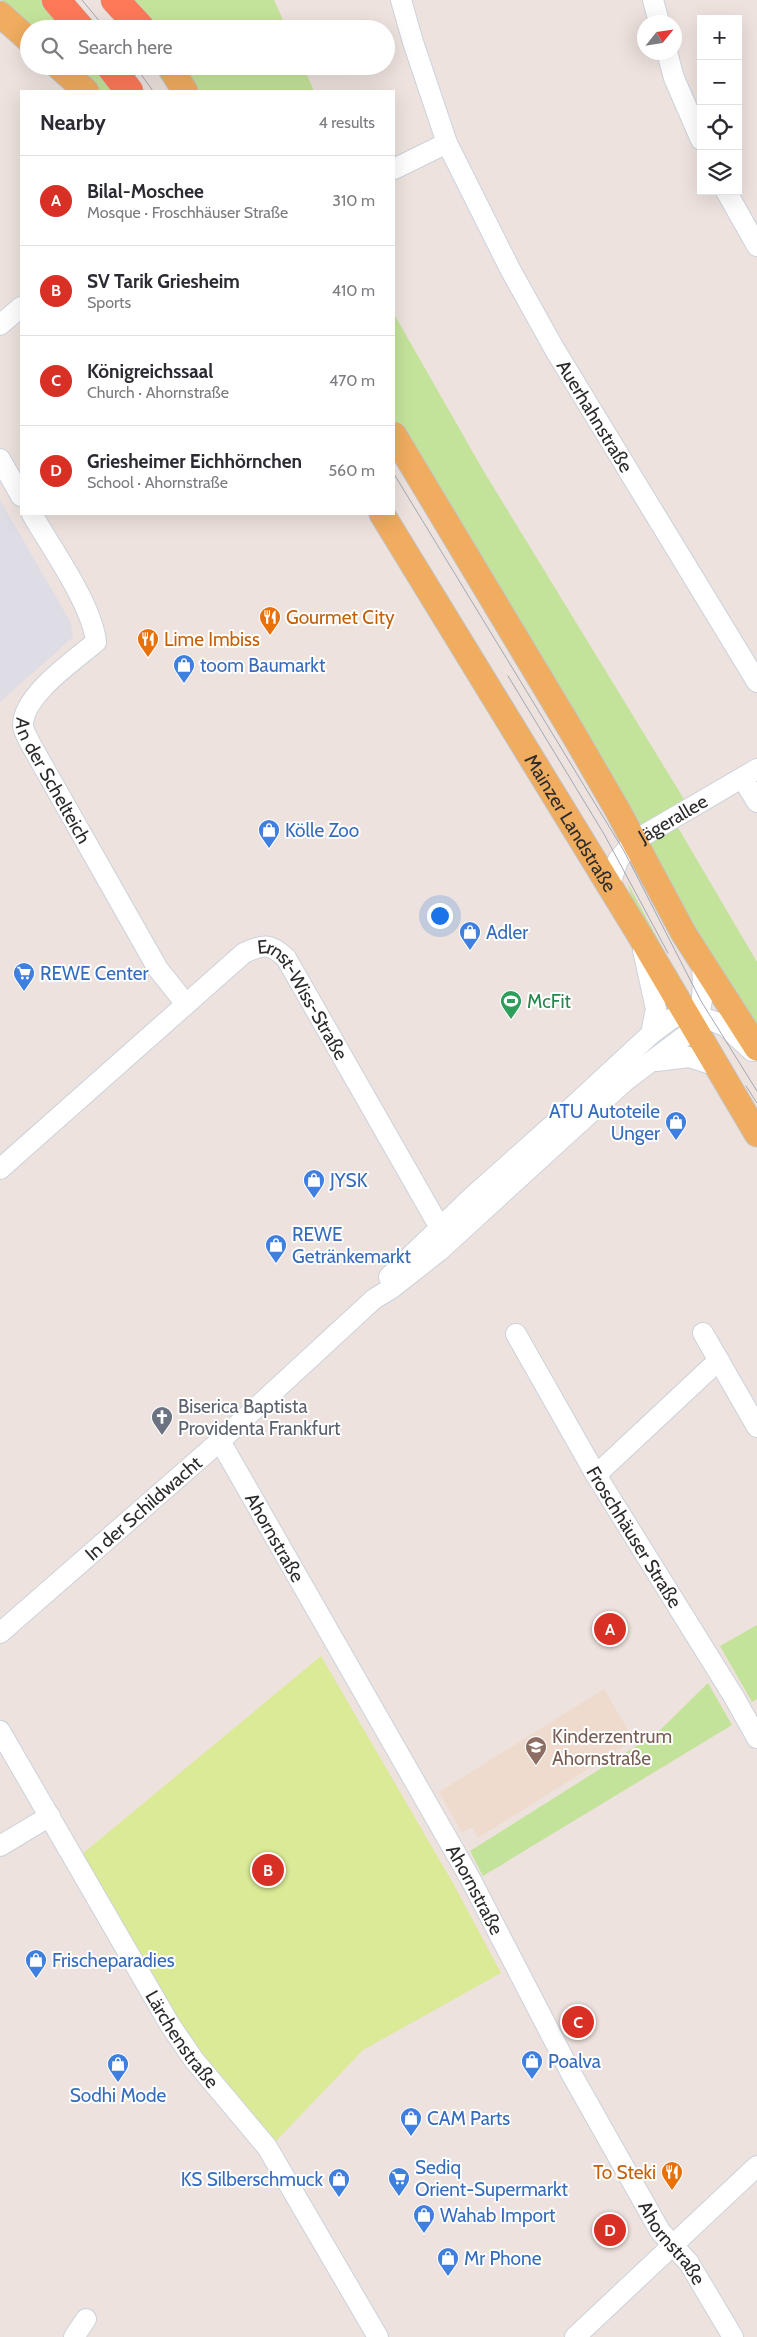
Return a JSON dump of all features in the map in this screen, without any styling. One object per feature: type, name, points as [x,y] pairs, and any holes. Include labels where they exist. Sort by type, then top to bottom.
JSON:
[{"type":"highway","points":[[56,0],[73,20]]},
{"type":"highway","points":[[115,0],[134,20]]},
{"type":"highway","points":[[117,75],[128,90]]},
{"type":"main road","points":[[119,0],[135,20]]},
{"type":"main road","points":[[0,14],[20,32]]},
{"type":"main road","points":[[68,75],[85,90]]},
{"type":"main road","points":[[175,75],[184,90]]},
{"type":"main road","points":[[395,437],[574,735],[702,964],[757,1048]]},
{"type":"main road","name":"Mainzer Landstraße","points":[[383,515],[609,887],[693,1019],[717,1066],[757,1134]]},
{"type":"street","name":"Auerhahnstraße","points":[[401,0],[412,42],[447,143],[510,269],[552,345],[757,682]]},
{"type":"street","points":[[653,0],[657,15]]},
{"type":"street","points":[[669,60],[674,78],[697,131]]},
{"type":"street","points":[[395,169],[447,143]]},
{"type":"street","points":[[728,195],[757,246]]},
{"type":"street","points":[[0,325],[20,308]]},
{"type":"street","points":[[0,459],[20,494]]},
{"type":"street","name":"An der Schelteich","points":[[33,515],[86,606],[95,631],[96,642],[36,694],[26,714],[23,726],[30,743],[158,969],[186,1004]]},
{"type":"street","points":[[750,774],[757,802]]},
{"type":"street","name":"Jägerallee","points":[[609,887],[618,860],[634,841],[750,774]]},
{"type":"street","points":[[639,934],[656,1009],[651,1034]]},
{"type":"street","name":"Ernst-Wiss-Straße","points":[[0,1169],[244,953],[260,946],[271,947],[279,951],[286,958],[441,1226]]},
{"type":"street","points":[[702,964],[704,985],[693,1019],[725,1026],[757,1056]]},
{"type":"street","name":"In der Schildwacht","points":[[0,1633],[220,1441],[374,1299],[392,1288],[439,1251],[625,1082],[649,1062],[683,1039],[693,1019],[678,1016],[651,1034],[469,1199],[392,1272],[374,1299]]},
{"type":"street","points":[[649,1062],[689,1057],[717,1066]]},
{"type":"street","name":"In der Schildwacht","points":[[429,1205],[448,1207],[469,1199]]},
{"type":"street","points":[[441,1226],[452,1229],[466,1226]]},
{"type":"street","points":[[703,1333],[757,1427]]},
{"type":"street","name":"Froschhäuser Straße","points":[[516,1334],[596,1475],[734,1697],[757,1738]]},
{"type":"street","points":[[596,1475],[719,1360]]},
{"type":"street","name":"Ahornstraße","points":[[220,1441],[470,1880],[572,2075],[660,2231],[690,2263],[733,2337]]},
{"type":"street","name":"Lärchenstraße","points":[[0,1731],[170,2026],[194,2060],[267,2147],[378,2337]]},
{"type":"street","points":[[0,1846],[50,1816]]},
{"type":"street","points":[[574,2337],[757,2166]]},
{"type":"street","points":[[74,2337],[86,2319]]},
{"type":"shaded area","points":[[0,500],[71,623],[73,637],[0,702]]},
{"type":"shaded area","name":"Kinderzentrum Ahornstraße","points":[[604,1689],[634,1740],[478,1838],[472,1827],[462,1833],[439,1792]]},
{"type":"green space","points":[[1,0],[42,0],[60,20],[21,20]]},
{"type":"green space","points":[[119,0],[274,0],[283,20],[135,20]]},
{"type":"green space","points":[[81,75],[105,75],[116,90],[97,90]]},
{"type":"green space","points":[[175,75],[307,75],[314,90],[184,90]]},
{"type":"green space","points":[[395,316],[483,470],[690,809],[673,819],[757,962],[757,1048],[395,437]]},
{"type":"green space","points":[[627,882],[690,998],[632,899]]},
{"type":"green space","points":[[757,1625],[757,1699],[752,1702],[720,1646]]},
{"type":"green space","points":[[321,1656],[454,1885],[501,1973],[363,2050],[276,2141],[178,2025],[81,1855]]},
{"type":"green space","points":[[708,1683],[732,1725],[483,1876],[470,1851],[657,1733]]},
{"type":"tram line","points":[[82,0],[99,20]]},
{"type":"tram line","points":[[141,75],[152,90]]},
{"type":"tram line","points":[[395,476],[624,851],[701,1001],[757,1091]]},
{"type":"tram line","points":[[508,676],[604,834],[668,953]]},
{"type":"tram line","points":[[746,1086],[757,1103]]},
{"type":"place","name":"Gourmet City","points":[[270,636]]},
{"type":"place","name":"Lime Imbiss","points":[[148,658]]},
{"type":"place","name":"toom Baumarkt","points":[[184,684]]},
{"type":"place","name":"Kölle Zoo","points":[[269,849]]},
{"type":"place","name":"Adler","points":[[470,951]]},
{"type":"place","name":"REWE Center","points":[[24,992]]},
{"type":"place","name":"McFit","points":[[511,1020]]},
{"type":"place","name":"ATU Autoteile Unger","points":[[676,1141]]},
{"type":"place","name":"JYSK","points":[[314,1199]]},
{"type":"place","name":"REWE Getränkemarkt","points":[[276,1264]]},
{"type":"place","name":"Biserica Baptista Providenta Frankfurt","points":[[162,1436]]},
{"type":"place","name":"Bilal-Moschee","points":[[610,1629]]},
{"type":"place","name":"Kinderzentrum Ahornstraße","points":[[536,1766]]},
{"type":"place","name":"SV Tarik Griesheim","points":[[268,1870]]},
{"type":"place","name":"Frischeparadies","points":[[36,1979]]},
{"type":"place","name":"Königreichssaal","points":[[578,2022]]},
{"type":"place","name":"Poalva","points":[[532,2080]]},
{"type":"place","name":"Sodhi Mode","points":[[118,2083]]},
{"type":"place","name":"CAM Parts","points":[[411,2137]]},
{"type":"place","name":"To Steki","points":[[672,2191]]},
{"type":"place","name":"Sediq Orient-Supermarkt","points":[[399,2197]]},
{"type":"place","name":"KS Silberschmuck","points":[[339,2198]]},
{"type":"place","name":"Griesheimer Eichhörnchen","points":[[610,2230]]},
{"type":"place","name":"Wahab Import","points":[[424,2234]]},
{"type":"place","name":"Mr Phone","points":[[448,2277]]}]
